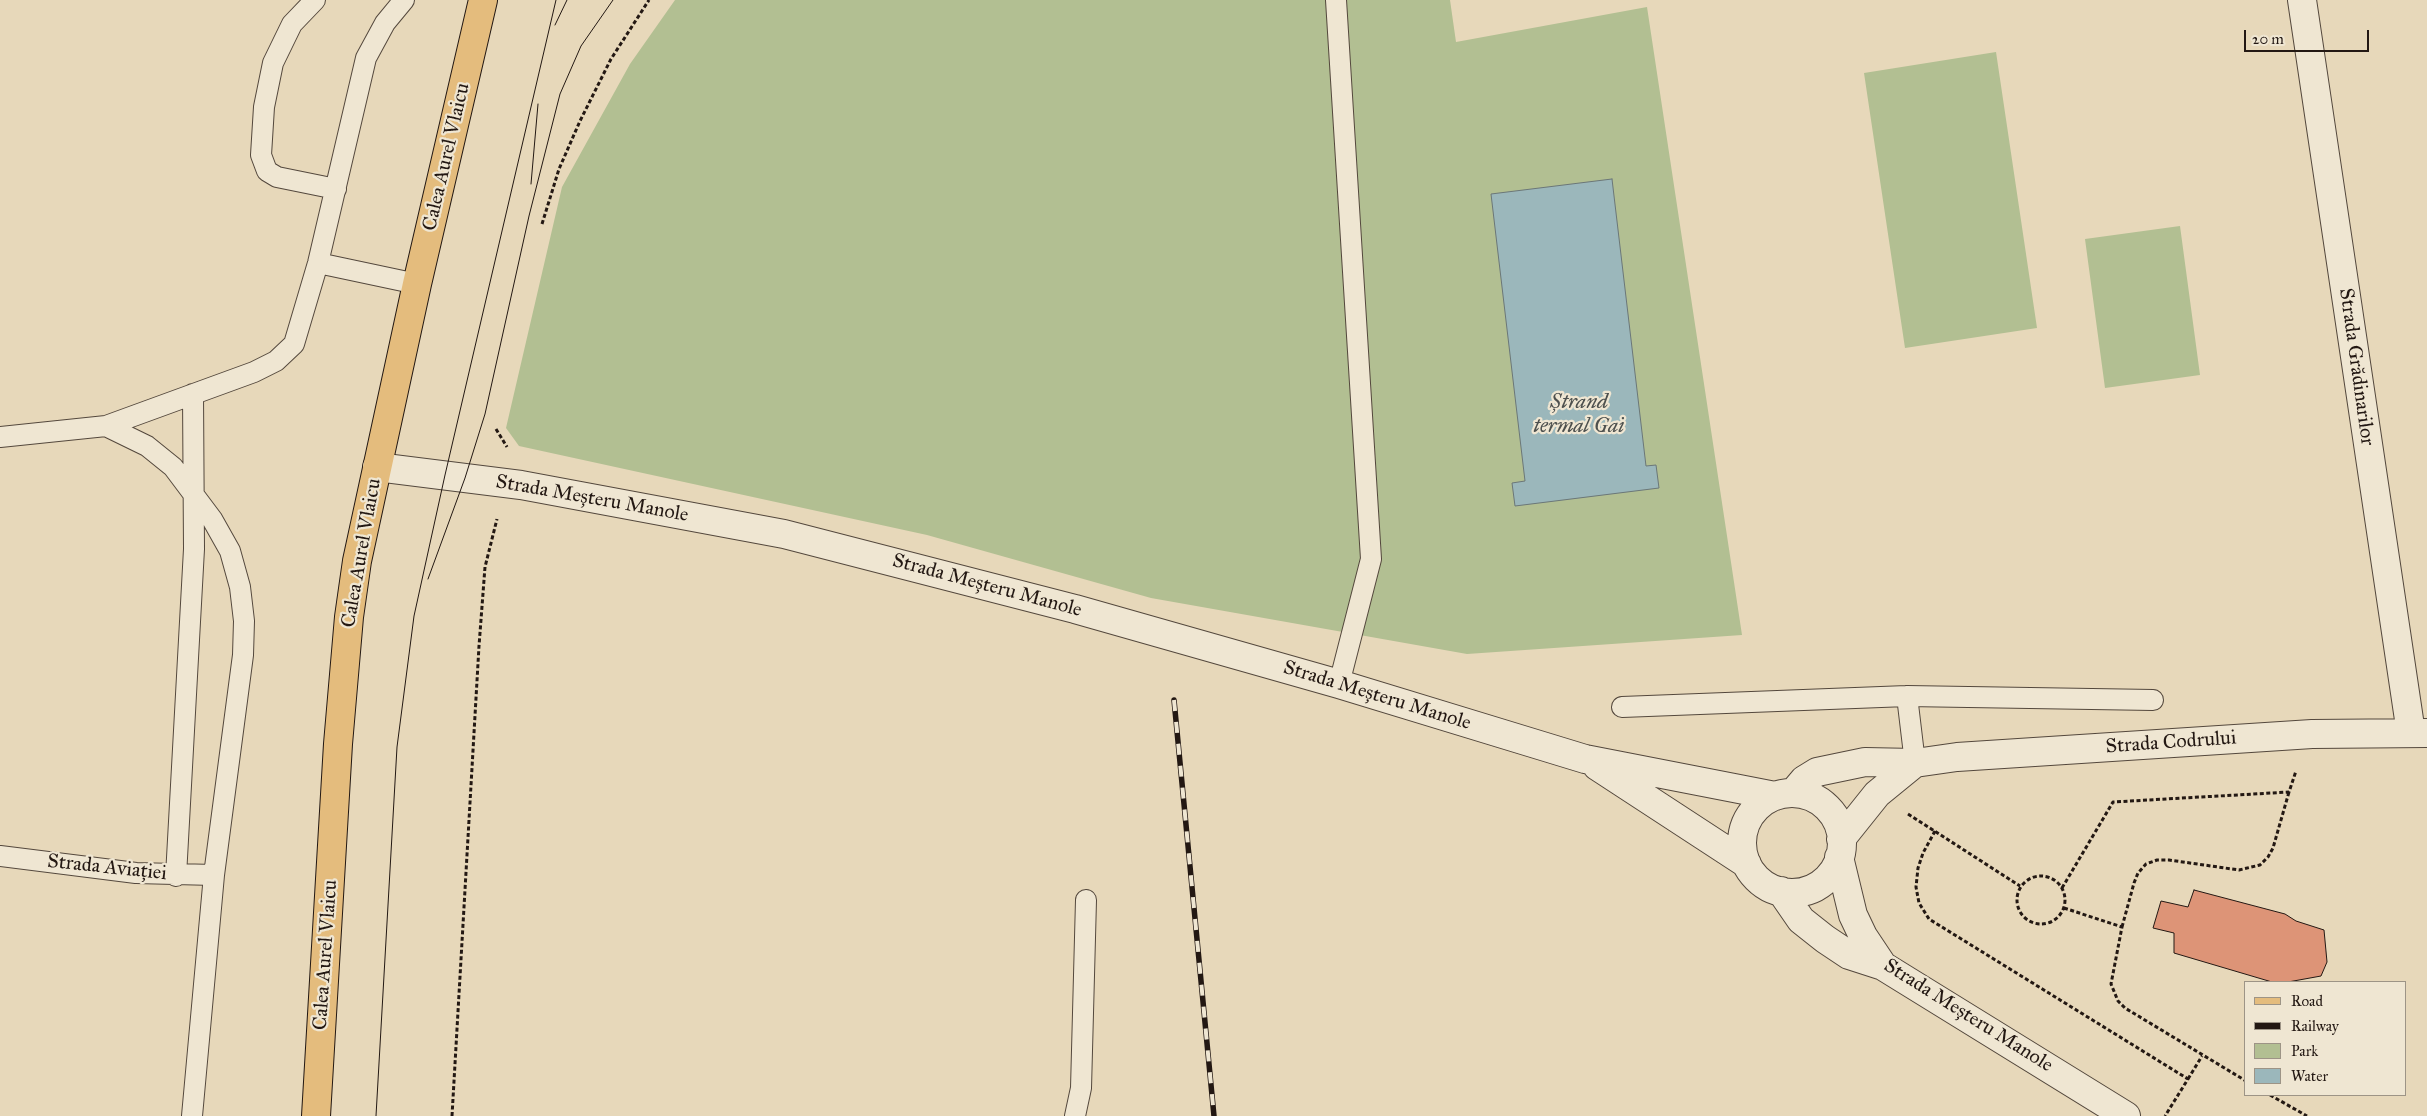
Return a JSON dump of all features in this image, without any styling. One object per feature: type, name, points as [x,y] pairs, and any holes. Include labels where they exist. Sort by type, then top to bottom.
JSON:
[{"type":"main road","name":"Calea Aurel Vlaicu","points":[[316,1116],[338,744],[349,617],[357,560],[417,284],[483,0]]},
{"type":"street","name":"Strada Grădinarilor","points":[[2302,0],[2419,733]]},
{"type":"street","name":"Strada Meșteru Manole","points":[[377,467],[506,483],[784,534],[1075,609],[1339,684],[1585,758]]},
{"type":"street","name":"Strada Codrului","points":[[1784,794],[1817,772],[1834,767],[1888,761],[1915,763],[1957,757],[2312,734],[2419,733]]},
{"type":"street","points":[[1585,758],[1784,794],[1811,797],[1826,807],[1837,821],[1840,848]]},
{"type":"street","points":[[1585,758],[1747,864],[1758,879],[1781,891],[1800,892],[1817,886],[1830,873],[1840,848],[1877,794],[1915,763]]},
{"type":"street","points":[[1747,864],[1742,846],[1748,820],[1759,805],[1784,794]]},
{"type":"street","name":"Strada Meșteru Manole","points":[[1840,848],[1853,915],[1863,936],[1882,966],[2126,1116]]},
{"type":"street","points":[[1781,891],[1801,920],[1825,939],[1850,955],[1882,966]]},
{"type":"lane","points":[[315,0],[292,24],[273,63],[264,107],[260,155],[267,171],[277,177],[336,189]]},
{"type":"lane","points":[[0,437],[106,426],[254,372],[276,361],[294,344],[318,263],[366,58],[384,23],[404,0]]},
{"type":"lane","points":[[1336,0],[1370,559],[1339,684]]},
{"type":"lane","points":[[318,263],[417,284]]},
{"type":"lane","points":[[176,876],[194,549],[193,394]]},
{"type":"lane","points":[[106,426],[147,446],[173,467],[212,519],[230,551],[240,587],[244,622],[243,655],[214,875],[192,1116]]},
{"type":"lane","points":[[1622,707],[1906,696],[2154,700]]},
{"type":"lane","points":[[1906,696],[1915,763]]},
{"type":"lane","name":"Strada Aviației","points":[[0,856],[136,873],[176,876],[214,875]]},
{"type":"lane","points":[[1075,1116],[1081,1088],[1086,900]]},
{"type":"path","points":[[542,224],[559,169],[580,121],[611,59],[649,0]]},
{"type":"path","points":[[452,1116],[478,646],[486,567],[506,483],[509,449],[496,429]]},
{"type":"path","points":[[2244,1080],[2202,1056],[2118,1001],[2111,984],[2122,927],[2134,883],[2138,873],[2146,864],[2157,860],[2169,860],[2239,870],[2260,865],[2268,857],[2273,848],[2298,763],[2312,734]]},
{"type":"path","points":[[2062,888],[2114,802],[2289,792]]},
{"type":"path","points":[[1877,794],[2020,886]]},
{"type":"path","points":[[1935,831],[1923,852],[1916,887],[1919,903],[1929,919],[2188,1079]]},
{"type":"path","points":[[2039,875],[2051,877],[2062,888],[2065,898],[2064,908],[2058,918],[2048,923],[2030,922],[2018,909],[2016,898],[2020,886],[2028,878],[2039,875]]},
{"type":"path","points":[[2064,908],[2122,927]]},
{"type":"path","points":[[2165,1116],[2202,1056]]},
{"type":"path","points":[[2272,1096],[2307,1116]]},
{"type":"green space","name":"Ștrand termal Gai","points":[[675,0],[1450,0],[1456,42],[1647,7],[1742,635],[1467,654],[1151,598],[927,535],[519,446],[506,428],[562,187],[630,64]]},
{"type":"green space","points":[[1996,52],[2037,328],[1905,348],[1864,73]]},
{"type":"green space","points":[[2180,226],[2200,375],[2105,388],[2085,239]]},
{"type":"water","name":"Ștrand termal Gai","points":[[1612,179],[1646,466],[1656,465],[1659,488],[1515,506],[1512,483],[1525,481],[1491,194]]},
{"type":"building","points":[[2194,890],[2285,914],[2296,921],[2324,930],[2327,962],[2321,976],[2294,981],[2269,981],[2174,953],[2174,933],[2153,928],[2161,901],[2188,907]]},
{"type":"tram line","points":[[376,1116],[397,747],[414,616],[556,0]]},
{"type":"tram line","points":[[555,25],[567,0]]},
{"type":"tram line","points":[[428,579],[465,478],[485,414],[529,216],[560,94],[581,46],[613,0]]},
{"type":"tram line","points":[[531,184],[538,104]]},
{"type":"railway","points":[[1174,700],[1214,1116]]}]
